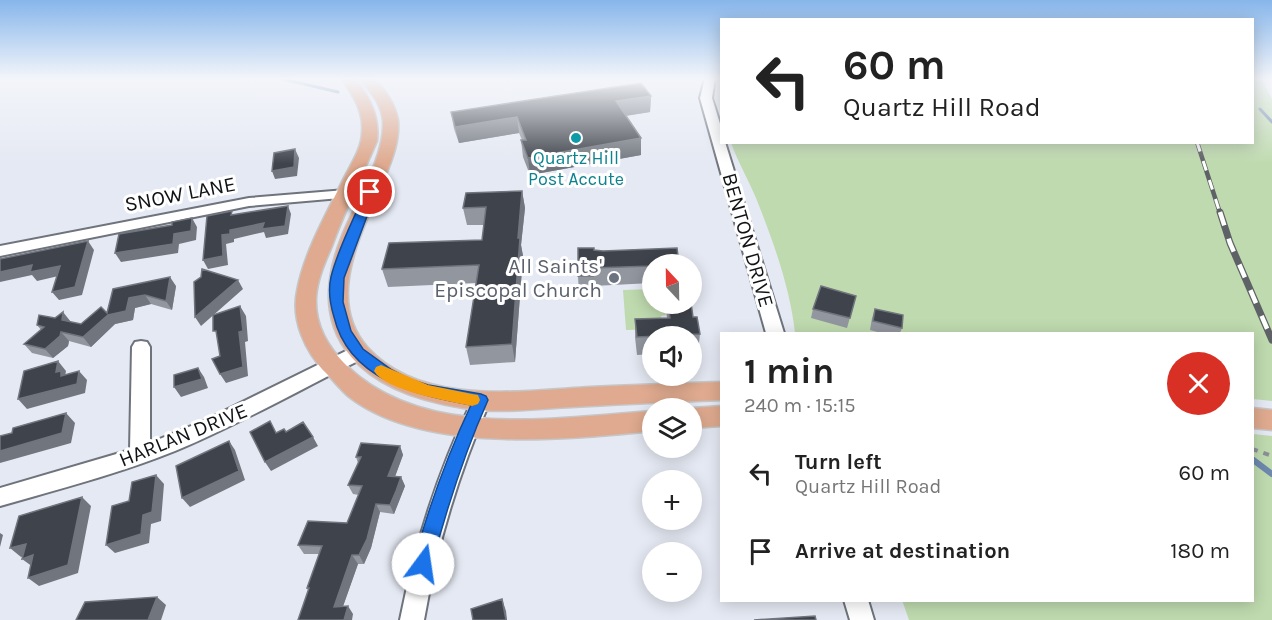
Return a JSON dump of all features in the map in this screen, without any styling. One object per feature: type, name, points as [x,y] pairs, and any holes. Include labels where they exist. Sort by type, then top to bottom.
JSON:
[{"type":"main road","points":[[366,107],[371,130],[369,141],[344,193],[314,267],[306,296],[308,327],[314,342],[343,380],[356,391],[388,407],[420,418],[468,428],[642,421]]},
{"type":"main road","points":[[386,107],[390,120],[387,148],[344,255],[336,285],[338,316],[344,332],[358,352],[387,374],[404,383],[427,391],[481,400],[720,391]]},
{"type":"main road","points":[[702,417],[720,416]]},
{"type":"main road","points":[[1254,418],[1272,420]]},
{"type":"street","name":"BENTON DRIVE","points":[[709,107],[775,332]]},
{"type":"street","name":"SNOW LANE","points":[[0,251],[249,202],[370,192]]},
{"type":"street","points":[[140,455],[141,347]]},
{"type":"street","name":"HARLAN DRIVE","points":[[0,496],[140,455],[240,413],[358,352]]},
{"type":"street","points":[[412,620],[418,583],[433,522],[468,428],[481,400]]},
{"type":"street","points":[[857,602],[862,620]]},
{"type":"path","points":[[1254,450],[1272,456]]},
{"type":"green space","points":[[1254,107],[1272,107],[1272,401],[1254,399],[1254,332],[795,332],[785,281],[774,247],[756,198],[731,144],[1254,144]]},
{"type":"green space","points":[[642,289],[642,314],[666,314],[661,316],[663,326],[642,326],[642,330],[626,330],[623,290]]},
{"type":"green space","points":[[1254,434],[1272,436],[1272,620],[909,620],[903,602],[1254,602]]},
{"type":"building","points":[[484,107],[620,107],[641,138],[528,158],[521,140],[526,140],[517,117],[455,127],[451,112]]},
{"type":"building","points":[[295,149],[294,167],[272,171],[274,153]]},
{"type":"building","points":[[522,191],[512,344],[466,347],[479,265],[382,269],[389,243],[482,240],[486,207],[463,208],[466,193]]},
{"type":"building","points":[[288,206],[285,226],[262,229],[264,223],[230,230],[230,234],[222,235],[223,256],[203,260],[207,216],[232,211],[231,215]]},
{"type":"building","points":[[192,218],[191,231],[174,234],[173,244],[115,253],[119,234],[172,225],[172,222]]},
{"type":"building","points":[[88,241],[75,287],[52,292],[60,266],[30,272],[32,265],[0,272],[0,259]]},
{"type":"building","points":[[578,248],[594,248],[594,250],[603,251],[677,248],[678,254],[642,254],[642,266],[592,268],[593,276],[578,276]]},
{"type":"building","points":[[202,269],[238,280],[195,317],[194,282],[201,277]]},
{"type":"building","points":[[170,277],[166,301],[145,295],[129,298],[126,311],[108,315],[83,337],[61,332],[60,336],[45,349],[24,344],[44,327],[37,325],[39,315],[55,318],[63,312],[62,320],[81,324],[101,307],[107,313],[113,289]]},
{"type":"building","points":[[821,286],[856,296],[850,318],[813,309]]},
{"type":"building","points":[[240,306],[243,331],[239,332],[243,367],[220,374],[212,359],[220,356],[216,331],[213,331],[213,315]]},
{"type":"building","points":[[875,309],[903,315],[902,328],[873,321]]},
{"type":"building","points":[[669,314],[693,314],[693,317],[697,317],[699,326],[642,326],[642,337],[637,337],[635,319],[670,318]]},
{"type":"building","points":[[58,361],[56,372],[61,371],[61,376],[79,371],[77,384],[18,399],[24,371]]},
{"type":"building","points":[[198,368],[202,379],[174,387],[174,375]]},
{"type":"building","points":[[66,413],[62,433],[0,451],[0,436],[12,433],[13,428]]},
{"type":"building","points":[[270,421],[276,433],[284,429],[286,432],[303,422],[313,437],[265,462],[250,432]]},
{"type":"building","points":[[229,441],[239,471],[182,498],[176,466]]},
{"type":"building","points":[[361,443],[400,446],[388,476],[401,477],[390,505],[376,504],[367,539],[359,555],[352,555],[334,607],[348,606],[344,620],[298,620],[322,546],[298,545],[308,521],[347,523],[362,486],[348,485],[361,457],[356,457]]},
{"type":"building","points":[[156,475],[152,512],[143,515],[141,534],[106,545],[112,506],[129,501],[132,482]]},
{"type":"building","points":[[82,497],[68,565],[28,578],[33,555],[22,559],[26,544],[10,548],[19,516]]},
{"type":"building","points":[[157,597],[148,620],[76,620],[85,602]]},
{"type":"building","points":[[502,599],[506,620],[473,620],[471,609]]},
{"type":"building","points":[[815,616],[816,620],[754,620]]},
{"type":"waterway","points":[[1260,109],[1272,122]]},
{"type":"waterway","points":[[1254,460],[1272,474]]},
{"type":"railway","points":[[1198,144],[1220,213]]},
{"type":"railway","points":[[1220,212],[1230,243],[1272,340]]},
{"type":"slow traffic","points":[[381,371],[404,383],[427,391],[472,400]]},
{"type":"place","name":"Quartz Hill Post Accute","points":[[576,138]]},
{"type":"place","name":"All Saints' Episcopal Church","points":[[614,278]]},
{"type":"route","points":[[370,192],[337,278],[336,302],[344,332],[358,352],[372,364],[404,383],[462,399],[481,400],[461,443],[437,511],[423,564]]}]
